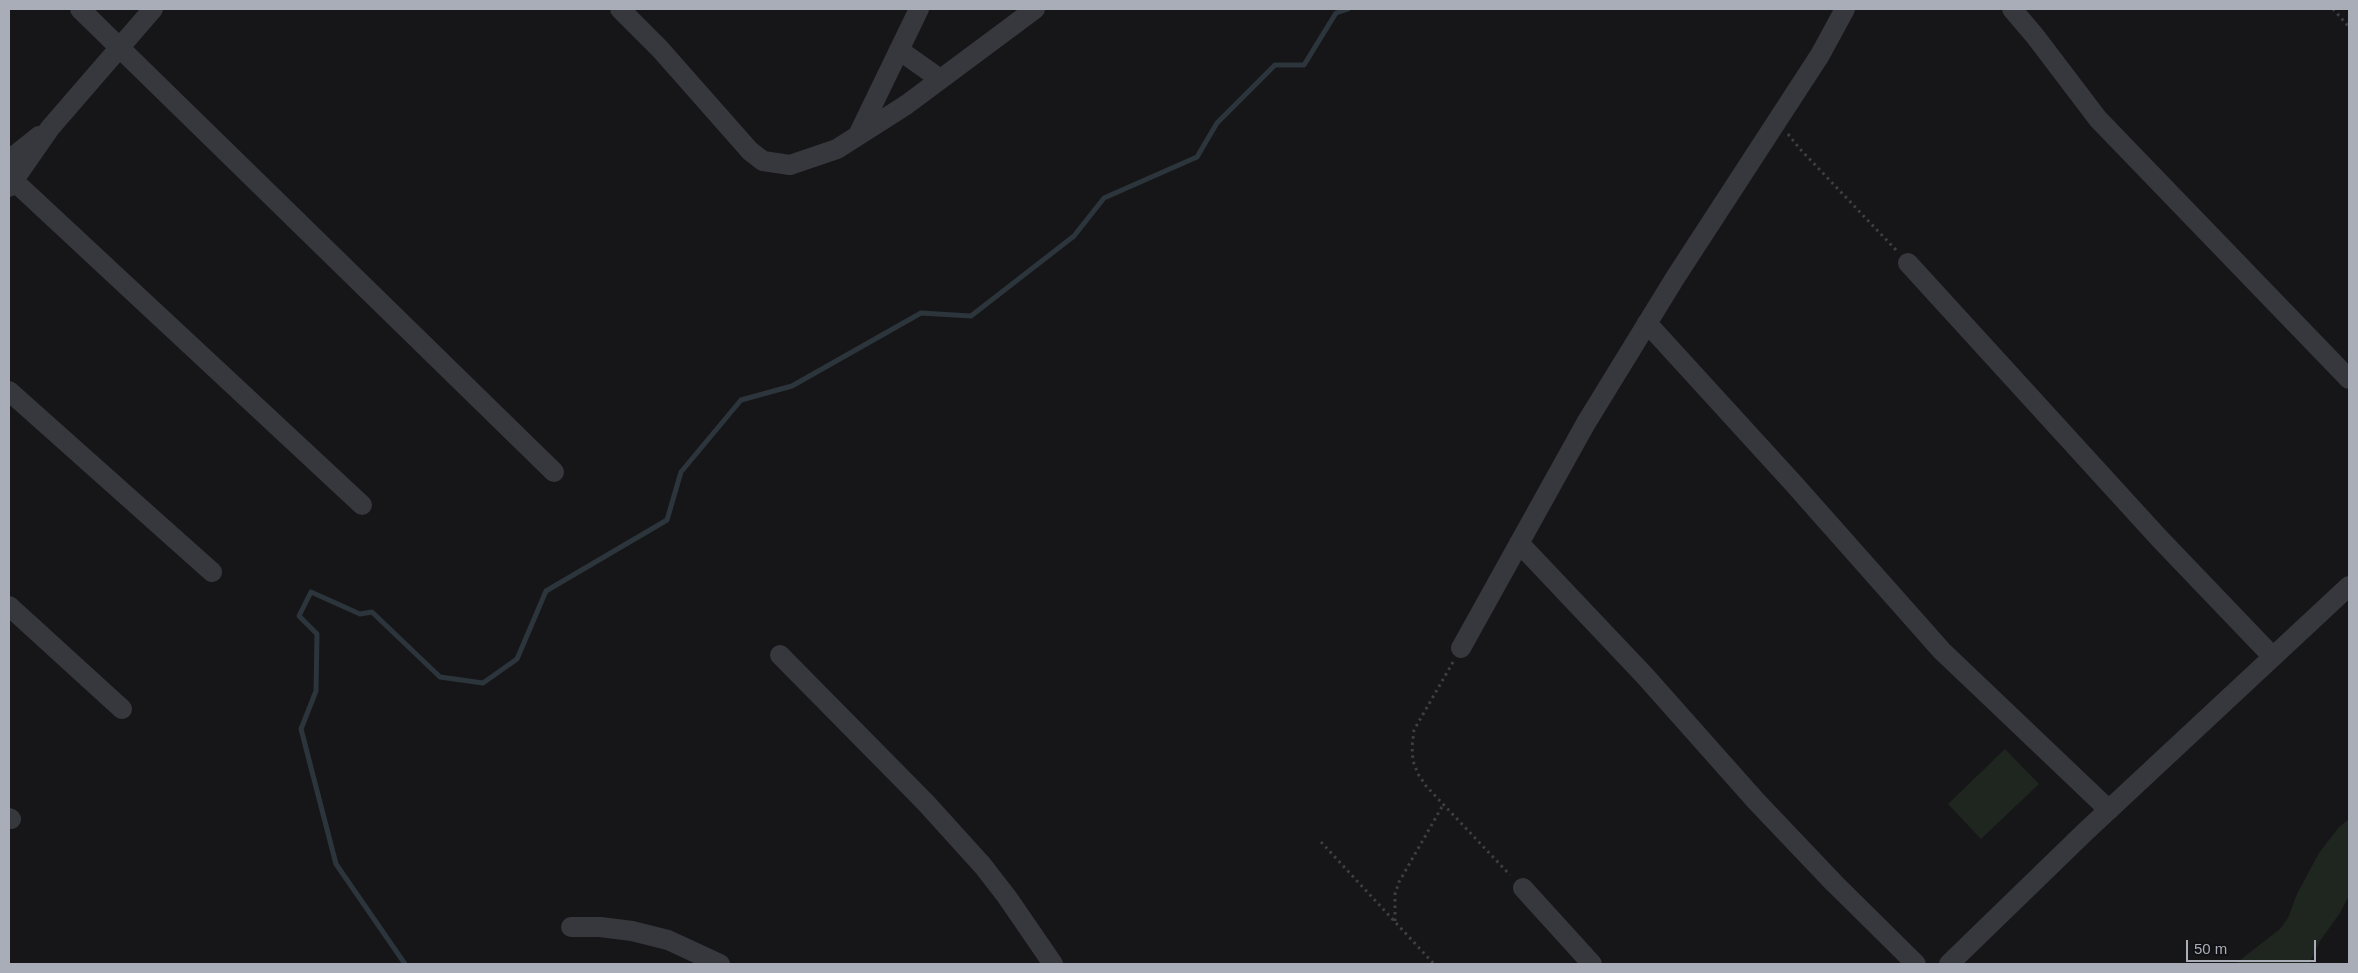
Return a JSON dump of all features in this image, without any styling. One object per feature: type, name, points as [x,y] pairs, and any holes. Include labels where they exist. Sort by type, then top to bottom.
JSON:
[{"type":"street","points":[[80,9],[118,49],[554,472]]},
{"type":"street","points":[[153,9],[50,128],[11,184],[362,505]]},
{"type":"street","points":[[620,9],[638,16],[750,151],[763,161],[790,164],[836,149],[906,105],[1035,9]]},
{"type":"street","points":[[858,135],[919,9]]},
{"type":"street","points":[[1461,648],[1586,423],[1647,323],[1824,48],[1845,9]]},
{"type":"street","points":[[2012,9],[2098,119],[2349,379]]},
{"type":"street","points":[[899,50],[940,79]]},
{"type":"street","points":[[9,160],[50,128]]},
{"type":"street","points":[[1908,264],[2159,538],[2273,657]]},
{"type":"street","points":[[1647,323],[1794,484],[1942,651],[2109,810]]},
{"type":"street","points":[[9,391],[212,572]]},
{"type":"street","points":[[1519,543],[1645,676],[1756,800],[1834,883],[1916,964]]},
{"type":"street","points":[[1949,964],[2109,810],[2349,586]]},
{"type":"street","points":[[9,606],[122,709]]},
{"type":"street","points":[[780,655],[901,777],[971,852],[1007,897],[1053,964]]},
{"type":"street","points":[[1523,888],[1592,964]]},
{"type":"street","points":[[571,928],[600,927],[632,931],[668,940],[720,964]]},
{"type":"path","points":[[2333,9],[2349,27]]},
{"type":"path","points":[[1778,117],[1800,149],[1908,264]]},
{"type":"path","points":[[1461,648],[1414,730],[1412,747],[1418,774],[1443,806],[1523,888]]},
{"type":"path","points":[[1395,922],[1396,894],[1399,882],[1443,806]]},
{"type":"path","points":[[1321,842],[1434,964]]},
{"type":"shaded area","points":[[2005,749],[2039,784],[1981,839],[1948,804]]},
{"type":"shaded area","points":[[2349,819],[2349,896],[2340,913],[2320,941],[2309,964],[2235,964],[2280,929],[2288,918],[2297,894],[2319,853],[2339,827]]},
{"type":"waterway","points":[[405,964],[336,864],[301,729],[316,691],[317,634],[299,616],[311,592],[360,614],[372,612],[440,677],[483,683],[517,659],[546,591],[667,520],[681,472],[741,400],[792,386],[921,313],[971,316],[1074,236],[1104,198],[1197,157],[1217,123],[1275,65],[1304,65],[1336,13],[1348,9]]}]
